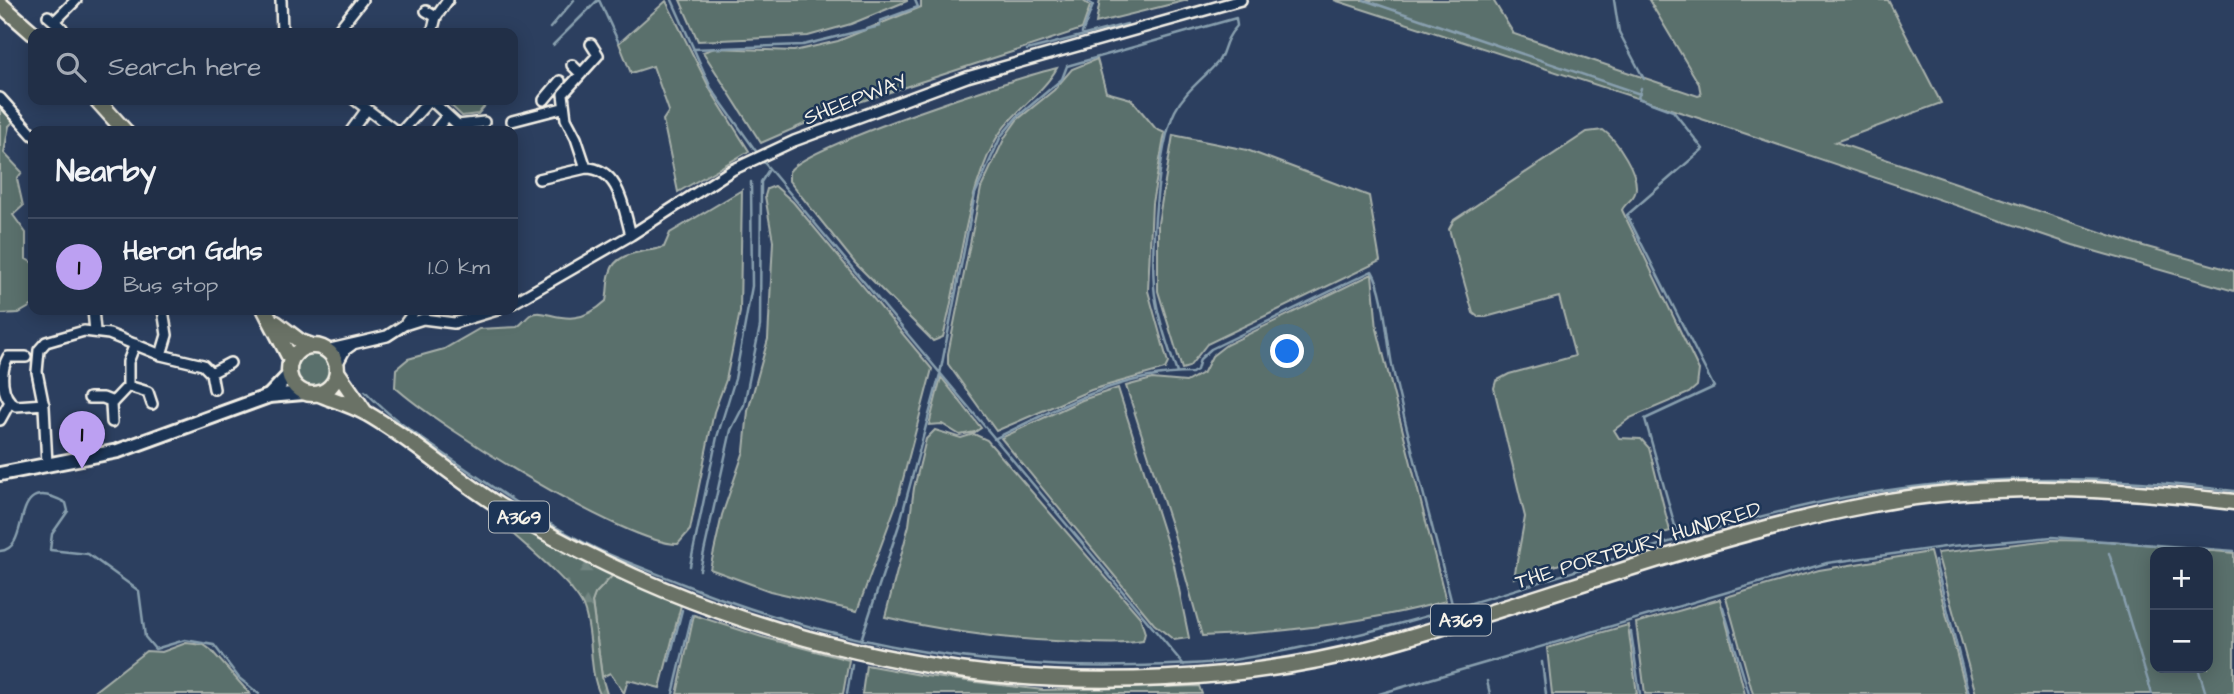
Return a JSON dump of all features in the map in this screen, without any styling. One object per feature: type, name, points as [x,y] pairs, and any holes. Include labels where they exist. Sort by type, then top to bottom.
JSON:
[{"type":"main road","points":[[0,4],[28,29]]},
{"type":"main road","points":[[102,105],[120,126]]},
{"type":"main road","points":[[0,474],[118,451],[269,396],[319,394],[332,387],[337,369],[319,348],[301,342],[268,315]]},
{"type":"main road","points":[[268,315],[290,367],[292,382],[303,393]]},
{"type":"main road","points":[[269,396],[301,349],[319,348]]},
{"type":"main road","name":"THE PORTBURY HUNDRED","points":[[337,369],[365,412]]},
{"type":"main road","name":"THE PORTBURY HUNDRED","points":[[319,394],[365,412],[498,505],[583,554],[714,611],[866,653],[962,670],[1040,676],[1190,676],[1290,664],[1366,649],[1774,525],[1878,503],[2039,488],[2137,491],[2234,502]]},
{"type":"street","points":[[55,21],[76,0]]},
{"type":"street","points":[[281,0],[282,28]]},
{"type":"street","points":[[340,28],[362,0]]},
{"type":"street","points":[[433,28],[436,17],[448,0]]},
{"type":"street","name":"SHEEPWAY","points":[[518,300],[632,236],[732,170],[863,113],[967,77],[1241,0]]},
{"type":"street","points":[[426,10],[436,17]]},
{"type":"street","points":[[586,168],[562,108],[562,95],[598,55],[591,44]]},
{"type":"street","points":[[572,65],[581,74]]},
{"type":"street","points":[[544,100],[560,81]]},
{"type":"street","points":[[551,91],[562,95]]},
{"type":"street","points":[[0,98],[28,129]]},
{"type":"street","points":[[362,105],[389,126]]},
{"type":"street","points":[[407,126],[426,105]]},
{"type":"street","points":[[436,105],[460,125],[484,122]]},
{"type":"street","points":[[512,121],[562,108]]},
{"type":"street","points":[[355,126],[367,109]]},
{"type":"street","points":[[439,126],[447,116]]},
{"type":"street","points":[[539,179],[551,171],[559,176],[586,168],[603,172],[615,185],[632,236]]},
{"type":"street","points":[[93,315],[95,331]]},
{"type":"street","points":[[161,355],[167,331],[164,315]]},
{"type":"street","points":[[404,325],[411,315]]},
{"type":"street","points":[[319,348],[387,336],[404,325],[429,319],[454,323],[481,315]]},
{"type":"street","points":[[47,464],[44,404],[38,378],[41,346],[73,333],[95,331],[161,355],[200,364],[211,373],[215,389]]},
{"type":"street","points":[[337,369],[345,350],[360,341]]},
{"type":"street","points":[[112,422],[113,402],[128,386],[128,362],[135,344]]},
{"type":"street","points":[[2,348],[5,359],[0,380],[3,392],[10,402],[20,407],[44,404]]},
{"type":"street","points":[[5,359],[26,357]]},
{"type":"street","points":[[211,373],[229,362]]},
{"type":"street","points":[[128,386],[148,392],[152,404]]},
{"type":"street","points":[[89,398],[101,397],[113,402]]},
{"type":"street","points":[[0,421],[10,402]]},
{"type":"green space","points":[[680,0],[907,1],[851,24],[808,36],[698,41]]},
{"type":"green space","points":[[921,0],[1082,0],[1090,6],[1082,29],[841,108],[761,143],[703,52],[715,48],[794,51],[838,41],[921,7]]},
{"type":"green space","points":[[1100,0],[1188,0],[1096,23]]},
{"type":"green space","points":[[1334,0],[1493,0],[1514,34],[1698,96],[1701,95],[1699,84],[1649,0],[1888,0],[1941,103],[1835,142],[2136,244],[2234,271],[2234,291],[2073,245],[1720,125]]},
{"type":"green space","points":[[666,1],[711,91],[749,151],[678,192],[663,120],[669,111],[653,66],[631,73],[619,43]]},
{"type":"green space","points":[[1097,59],[1106,92],[1131,99],[1156,129],[1165,133],[1152,203],[1148,291],[1168,363],[1165,369],[1091,390],[996,431],[948,364],[981,188],[1005,137],[1017,120],[1054,90],[1072,69]]},
{"type":"green space","points":[[1057,68],[1043,87],[1001,131],[984,165],[969,213],[943,337],[933,341],[855,263],[789,181],[789,172],[831,146],[870,130],[959,98]]},
{"type":"green space","points":[[0,102],[16,119],[9,126],[4,153],[22,172],[17,179],[23,206],[13,215],[26,233],[28,308],[19,313],[0,314]]},
{"type":"green space","points":[[450,105],[486,105],[478,114],[462,116]]},
{"type":"green space","points":[[1603,130],[1620,149],[1631,168],[1636,185],[1633,198],[1622,210],[1699,370],[1697,386],[1689,393],[1630,418],[1614,430],[1619,438],[1641,439],[1649,448],[1670,531],[1514,578],[1525,517],[1494,388],[1496,381],[1509,374],[1575,356],[1559,297],[1486,317],[1478,317],[1473,313],[1449,229],[1454,220],[1587,132]]},
{"type":"green space","points":[[1173,135],[1247,150],[1369,196],[1380,261],[1207,344],[1189,367],[1182,369],[1158,291],[1158,223]]},
{"type":"green space","points":[[775,186],[793,202],[932,369],[897,502],[857,611],[770,591],[710,569],[722,515],[744,451],[748,411],[768,339],[773,241],[765,196],[767,189]]},
{"type":"green space","points":[[742,190],[740,312],[726,380],[714,412],[690,530],[678,544],[653,539],[577,505],[489,454],[395,387],[396,369],[408,359],[444,349],[479,329],[517,327],[530,315],[537,313],[570,318],[593,311],[606,301],[610,273],[618,260],[664,247],[670,233]]},
{"type":"green space","points":[[1372,274],[1377,329],[1446,601],[1325,625],[1202,636],[1173,531],[1126,386],[1152,379],[1186,382],[1204,372],[1212,356],[1226,345]]},
{"type":"green space","points":[[313,354],[325,359],[330,371],[325,383],[313,388],[301,383],[296,371],[301,359]]},
{"type":"green space","points":[[941,377],[981,428],[960,435],[942,424],[929,425]]},
{"type":"green space","points":[[1118,388],[1174,565],[1189,638],[1174,640],[1154,624],[1001,438],[1082,400]]},
{"type":"green space","points":[[935,430],[961,438],[974,434],[987,440],[1140,617],[1145,633],[1143,641],[1099,643],[1001,637],[885,617],[909,525],[914,488],[926,439]]},
{"type":"green space","points":[[501,514],[613,575],[595,594],[592,602],[602,677],[607,694],[600,694],[596,685],[587,619],[579,599],[558,575],[497,520]]},
{"type":"green space","points":[[2051,540],[2112,541],[2173,547],[2150,547],[2150,673],[2213,673],[2213,551],[2234,553],[2234,694],[1976,694],[1937,553]]},
{"type":"green space","points":[[1930,552],[1967,694],[1753,694],[1726,597],[1819,570]]},
{"type":"green space","points":[[613,575],[681,605],[660,688],[628,680],[624,693],[610,673],[602,677],[592,602],[595,594]]},
{"type":"green space","points":[[1720,599],[1745,694],[1645,694],[1636,623]]},
{"type":"green space","points":[[694,615],[762,637],[849,660],[843,694],[677,694]]},
{"type":"green space","points":[[1628,625],[1637,694],[1552,694],[1547,648]]},
{"type":"green space","points":[[186,643],[204,645],[211,650],[250,694],[91,694],[146,651],[162,652]]},
{"type":"green space","points":[[866,665],[926,676],[1043,690],[1199,686],[1202,694],[862,694]]},
{"type":"waterway","points":[[550,28],[574,0]]},
{"type":"waterway","points":[[553,45],[598,0]]},
{"type":"waterway","points":[[599,0],[618,41]]},
{"type":"waterway","points":[[672,0],[711,88],[758,154]]},
{"type":"waterway","points":[[693,49],[803,45],[880,26],[880,21],[918,7],[915,0]]},
{"type":"waterway","points":[[1082,33],[1093,5],[1086,0]]},
{"type":"waterway","points":[[1364,0],[1640,94]]},
{"type":"waterway","points":[[1614,0],[1619,32],[1644,79]]},
{"type":"waterway","points":[[861,640],[900,522],[940,374],[975,194],[1001,136],[1017,117],[1062,79],[1067,66],[1236,18],[1237,26],[1220,59],[1189,91],[1175,111],[1159,176],[1154,233],[1154,283],[1160,319],[1177,373]]},
{"type":"waterway","points":[[1027,50],[1127,24]]},
{"type":"waterway","points":[[1641,88],[1638,98],[1673,111],[1703,149],[1627,215],[1714,387],[1645,419],[1677,533]]},
{"type":"waterway","points":[[762,160],[1184,665]]},
{"type":"waterway","points":[[700,570],[731,430],[744,405],[760,326],[761,182],[768,171]]},
{"type":"waterway","points":[[690,566],[717,437],[735,379],[752,286],[751,182]]},
{"type":"waterway","points":[[994,439],[1090,394],[1140,379],[1192,373],[1197,370],[1200,359],[1211,349],[1372,271],[1383,304],[1400,400],[1453,608]]},
{"type":"waterway","points":[[365,391],[406,427],[505,495],[562,531],[621,560],[793,622],[905,648],[1019,663],[1077,666],[1197,664],[1308,646],[1456,608],[1674,540],[1822,502],[1873,493],[1976,481],[2028,479],[2132,481],[2234,491]]},
{"type":"waterway","points":[[0,551],[10,547],[16,538],[23,514],[35,496],[47,496],[66,503],[68,511],[52,534],[50,550],[88,554],[139,591],[145,637],[155,649],[185,640],[214,645],[239,678],[259,694]]},
{"type":"waterway","points":[[1379,694],[1827,563],[1952,546],[2052,537],[2234,551]]},
{"type":"waterway","points":[[2109,553],[2152,694]]},
{"type":"waterway","points":[[1935,561],[1969,694]]},
{"type":"waterway","points":[[1723,607],[1749,694]]},
{"type":"waterway","points":[[669,661],[682,610]]},
{"type":"waterway","points":[[673,694],[692,615]]},
{"type":"waterway","points":[[1631,632],[1640,694]]},
{"type":"waterway","points":[[1542,662],[1546,694]]},
{"type":"waterway","points":[[847,694],[852,665]]},
{"type":"waterway","points":[[2200,673],[2206,694]]},
{"type":"waterway","points":[[1487,681],[1490,694]]},
{"type":"place","name":"Heron Gdns","points":[[82,469]]}]
